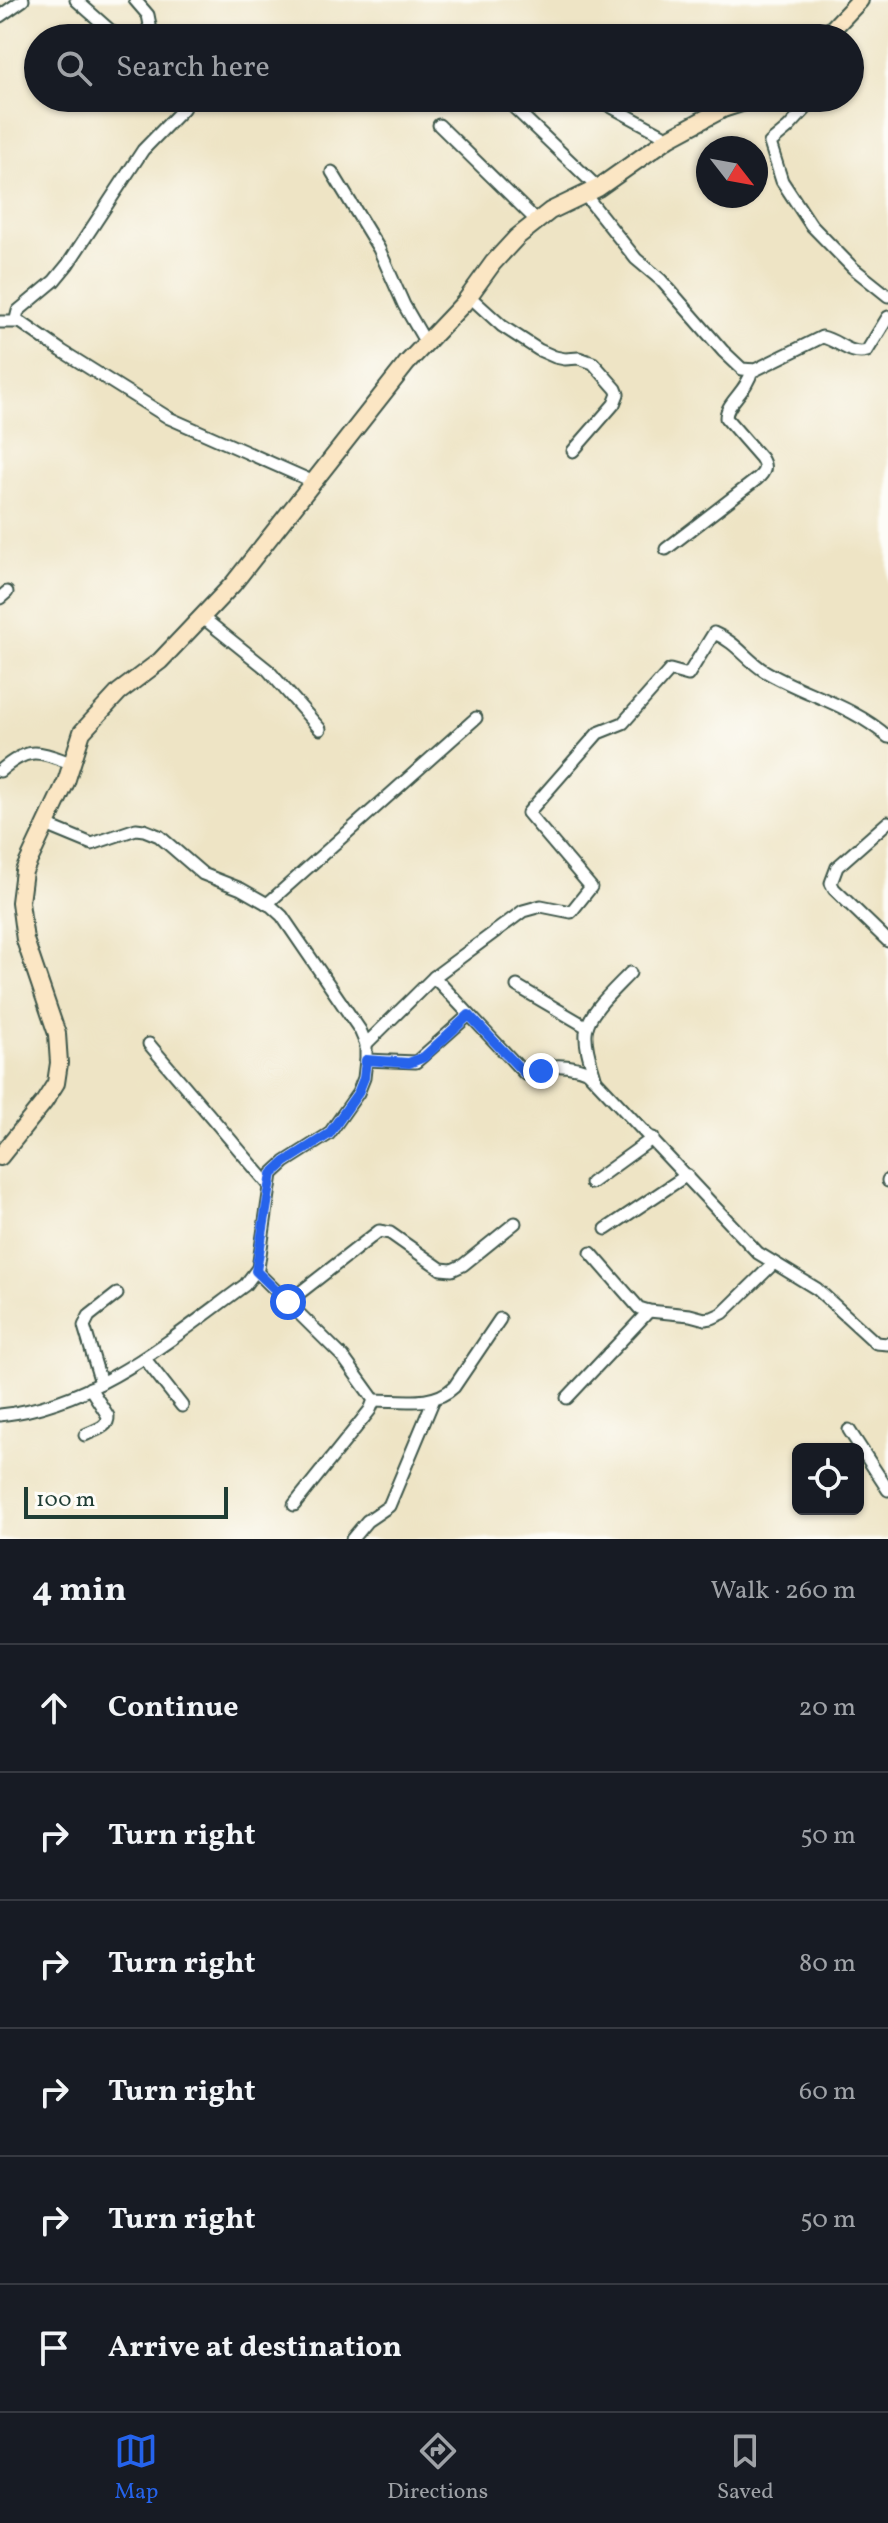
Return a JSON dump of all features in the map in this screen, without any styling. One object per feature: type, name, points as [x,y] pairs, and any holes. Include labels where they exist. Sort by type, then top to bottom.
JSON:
[{"type":"street","points":[[0,16],[23,0]]},
{"type":"street","points":[[76,0],[103,24]]},
{"type":"street","points":[[135,0],[148,15],[150,24]]},
{"type":"street","points":[[837,24],[860,0]]},
{"type":"street","points":[[18,322],[18,311],[54,281],[68,264],[143,150],[180,112]]},
{"type":"street","points":[[517,112],[592,191],[636,259],[661,280],[742,369],[752,370],[822,337],[863,353],[888,317]]},
{"type":"street","points":[[621,112],[669,138]]},
{"type":"street","points":[[0,1157],[56,1083],[59,1063],[57,1034],[25,940],[20,902],[24,871],[66,782],[82,732],[119,692],[160,661],[233,584],[407,363],[469,296],[517,237],[550,211],[592,191],[669,138],[717,112]]},
{"type":"street","points":[[803,112],[770,143],[782,181],[811,225],[853,268],[888,296]]},
{"type":"street","points":[[439,125],[537,221]]},
{"type":"street","points":[[332,172],[379,249],[404,305],[426,343]]},
{"type":"street","points":[[469,296],[502,326],[539,350],[555,357],[579,358],[593,363],[616,389],[618,394],[614,404],[573,451]]},
{"type":"street","points":[[0,322],[18,322],[144,405],[169,418],[314,482]]},
{"type":"street","points":[[666,549],[765,470],[761,458],[726,418],[727,408],[743,392],[752,370]]},
{"type":"street","points":[[202,617],[268,670],[320,729]]},
{"type":"street","points":[[366,1044],[434,977],[523,911],[541,906],[571,912],[591,887],[528,813],[598,733],[623,723],[670,670],[688,675],[714,633],[729,639],[762,669],[850,709],[888,737]]},
{"type":"street","points":[[267,904],[476,718]]},
{"type":"street","points":[[0,771],[13,760],[37,751],[71,763]]},
{"type":"street","points":[[888,822],[837,867],[831,883],[888,941]]},
{"type":"street","points":[[0,1415],[28,1412],[95,1386],[145,1359],[245,1285],[256,1271],[272,1174],[329,1134],[358,1093],[366,1060],[366,1044],[360,1030],[282,916],[267,904],[241,889],[203,874],[159,836],[144,830],[136,829],[92,844],[46,825]]},
{"type":"street","points":[[595,1078],[587,1047],[587,1027],[595,1012],[630,973]]},
{"type":"street","points":[[434,977],[525,1074],[535,1074],[554,1066],[582,1069],[595,1078],[758,1253],[817,1289],[876,1343],[888,1344]]},
{"type":"street","points":[[517,986],[587,1027]]},
{"type":"street","points":[[366,1060],[416,1062],[469,1015]]},
{"type":"street","points":[[149,1044],[269,1185]]},
{"type":"street","points":[[591,1183],[653,1138]]},
{"type":"street","points":[[606,1229],[687,1175]]},
{"type":"street","points":[[288,1302],[379,1231],[390,1233],[441,1269],[452,1270],[463,1265],[515,1223]]},
{"type":"street","points":[[591,1253],[639,1308],[705,1319],[723,1313],[774,1263]]},
{"type":"street","points":[[256,1271],[343,1357],[374,1400]]},
{"type":"street","points":[[85,1435],[107,1424],[108,1416],[95,1386],[84,1326],[89,1316],[117,1294]]},
{"type":"street","points":[[567,1398],[649,1311]]},
{"type":"street","points":[[374,1400],[433,1401],[445,1396],[500,1319]]},
{"type":"street","points":[[145,1359],[182,1406]]},
{"type":"street","points":[[294,1505],[370,1410],[374,1400]]},
{"type":"street","points":[[352,1539],[367,1521],[389,1506],[433,1401]]},
{"type":"street","points":[[849,1430],[888,1490]]},
{"type":"route","points":[[288,1302],[256,1271],[272,1174],[329,1134],[358,1093],[366,1060],[416,1062],[469,1015],[525,1074],[541,1071]]}]
